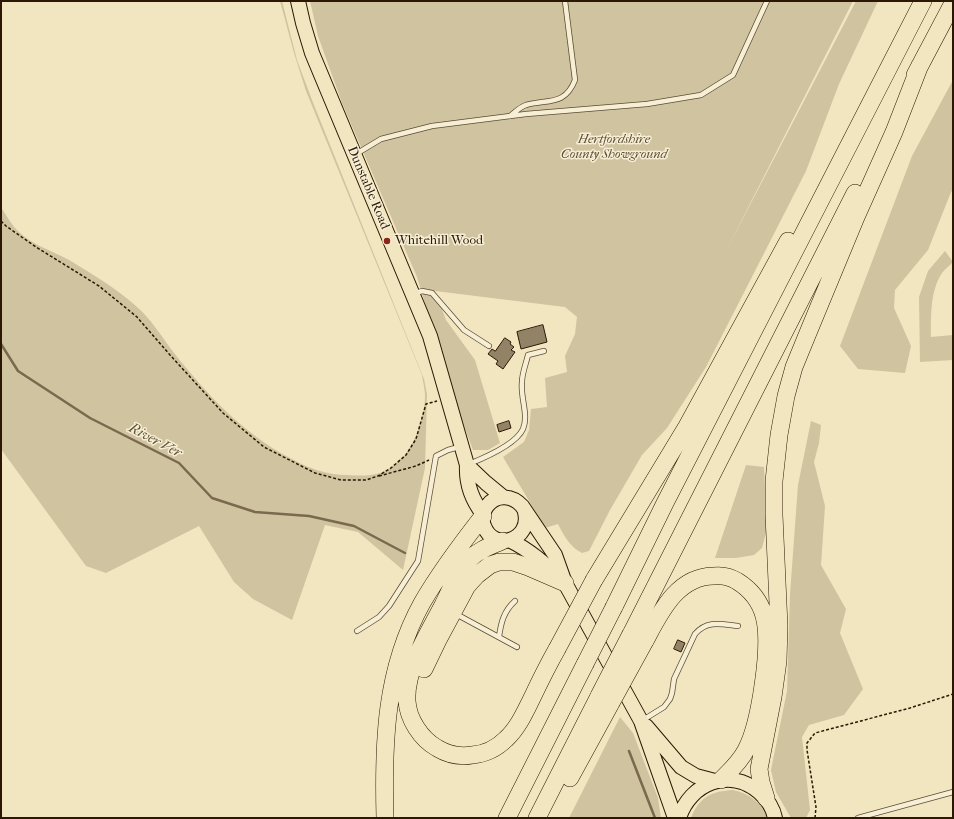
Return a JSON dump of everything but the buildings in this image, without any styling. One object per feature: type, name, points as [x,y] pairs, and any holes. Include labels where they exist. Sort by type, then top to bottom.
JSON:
[{"type":"highway","points":[[507,818],[665,503],[924,1]]},
{"type":"highway","points":[[548,818],[920,65],[953,3]]},
{"type":"highway","points":[[505,540],[482,549],[470,559],[461,570],[424,642],[411,676],[407,696],[410,713],[419,731],[427,741],[436,748],[450,754],[466,756],[478,755],[489,751],[501,744],[515,729],[556,649],[594,580],[686,428],[820,183],[886,67],[909,30]]},
{"type":"highway","points":[[766,798],[759,769],[775,689],[779,645],[774,481],[778,435],[786,396],[794,367],[856,217],[894,132],[920,65]]},
{"type":"highway","points":[[385,818],[384,752],[387,716],[390,696],[400,657],[413,622],[434,583],[483,515]]},
{"type":"highway","points":[[410,713],[411,702],[421,677],[453,612],[473,578],[490,565],[499,562],[513,562],[565,583]]},
{"type":"highway","points":[[638,637],[659,616],[673,596],[688,582],[695,579],[708,576],[729,577],[746,588],[760,604],[766,622],[766,642],[764,674],[758,713],[747,749],[737,764],[718,781]]},
{"type":"highway","points":[[537,818],[605,700]]},
{"type":"main road","name":"Dunstable Road","points":[[298,1],[312,53],[430,336],[461,446],[468,465],[503,497]]},
{"type":"main road","name":"Dunstable Road","points":[[468,465],[466,476],[476,505],[483,515]]},
{"type":"main road","points":[[565,583],[522,546],[491,536],[486,531],[483,524],[483,515],[485,509],[491,502],[503,497],[516,500],[522,506],[555,555],[565,583],[641,721],[675,818]]},
{"type":"main road","points":[[505,540],[518,536],[524,529],[526,522],[525,512]]},
{"type":"main road","points":[[641,721],[681,767],[696,776],[718,781]]},
{"type":"main road","points":[[679,818],[681,810],[689,798],[699,789],[718,781],[729,780],[742,782],[754,787],[766,798],[771,806],[775,818]]},
{"type":"lane","points":[[509,116],[524,106],[560,99],[572,89],[575,80],[565,1]]},
{"type":"lane","points":[[354,155],[381,139],[432,126],[509,116],[647,104],[701,95],[733,75],[767,1]]},
{"type":"lane","points":[[413,294],[422,291],[432,293],[464,330],[490,346]]},
{"type":"lane","points":[[468,465],[496,452],[519,434],[523,429],[525,420],[522,382],[528,355],[544,352]]},
{"type":"lane","points":[[357,631],[379,617],[389,606],[418,561],[436,456],[461,446]]},
{"type":"lane","points":[[499,637],[504,615],[510,605],[515,601]]},
{"type":"lane","points":[[453,612],[517,647]]},
{"type":"lane","points":[[641,721],[667,704],[672,693],[674,679],[694,634],[699,629],[706,625],[721,624],[738,626]]},
{"type":"lane","points":[[858,818],[953,792]]},
{"type":"path","points":[[1,221],[36,247],[98,286],[137,317],[223,413],[264,447],[315,473],[341,480],[366,480],[416,466],[436,456]]},
{"type":"path","points":[[378,476],[391,468],[406,455],[416,439],[426,404],[443,399]]},
{"type":"path","points":[[815,818],[816,806],[806,750],[807,743],[815,733],[910,708],[953,694]]},
{"type":"green space","points":[[280,1],[282,1],[297,60],[424,379],[427,394],[425,468],[403,570],[358,532],[325,525],[292,620],[253,599],[234,582],[199,526],[106,573],[86,566],[1,449],[1,207],[16,230],[24,237],[69,260],[112,287],[136,306],[151,322],[199,383],[226,412],[256,437],[273,448],[310,468],[332,474],[359,476],[377,474],[388,470],[404,456],[408,450],[419,428],[425,403],[422,375],[306,91],[294,53]]},
{"type":"green space","name":"Hertfordshire County Showground","points":[[310,1],[853,1],[726,251],[856,1],[878,1],[839,84],[806,171],[706,367],[667,428],[642,455],[610,510],[589,551],[582,553],[574,548],[565,537],[558,524],[545,528],[503,457],[524,442],[529,430],[531,409],[547,407],[545,378],[567,372],[565,356],[575,334],[577,317],[565,307],[435,291],[446,320],[475,360],[500,443],[488,450],[473,450],[454,399],[417,277],[342,103],[318,36]]},
{"type":"green space","points":[[953,80],[953,190],[928,250],[895,290],[894,308],[911,346],[905,373],[858,369],[840,346],[912,156]]},
{"type":"green space","points":[[945,251],[953,262],[942,273],[935,288],[932,304],[931,337],[953,335],[953,360],[920,362],[919,297],[928,271]]},
{"type":"green space","points":[[811,421],[821,425],[819,443],[814,462],[825,506],[821,565],[846,609],[840,633],[863,689],[844,715],[809,725],[802,737],[810,810],[806,818],[791,818],[776,792],[771,770],[787,691],[790,594],[798,485]]},
{"type":"green space","points":[[746,465],[764,467],[767,529],[762,548],[754,555],[736,558],[715,558]]},
{"type":"green space","points":[[620,717],[633,733],[658,798],[661,818],[569,818]]},
{"type":"green space","points":[[733,790],[744,793],[754,799],[762,807],[767,818],[691,818],[698,805],[707,796]]},
{"type":"waterway","name":"River Ver","points":[[1,344],[18,371],[90,418],[179,463],[212,498],[255,512],[309,516],[354,526],[405,553]]},
{"type":"waterway","name":"River Ver","points":[[629,751],[655,818]]},
{"type":"place","name":"Whitehill Wood","points":[[387,241]]}]
